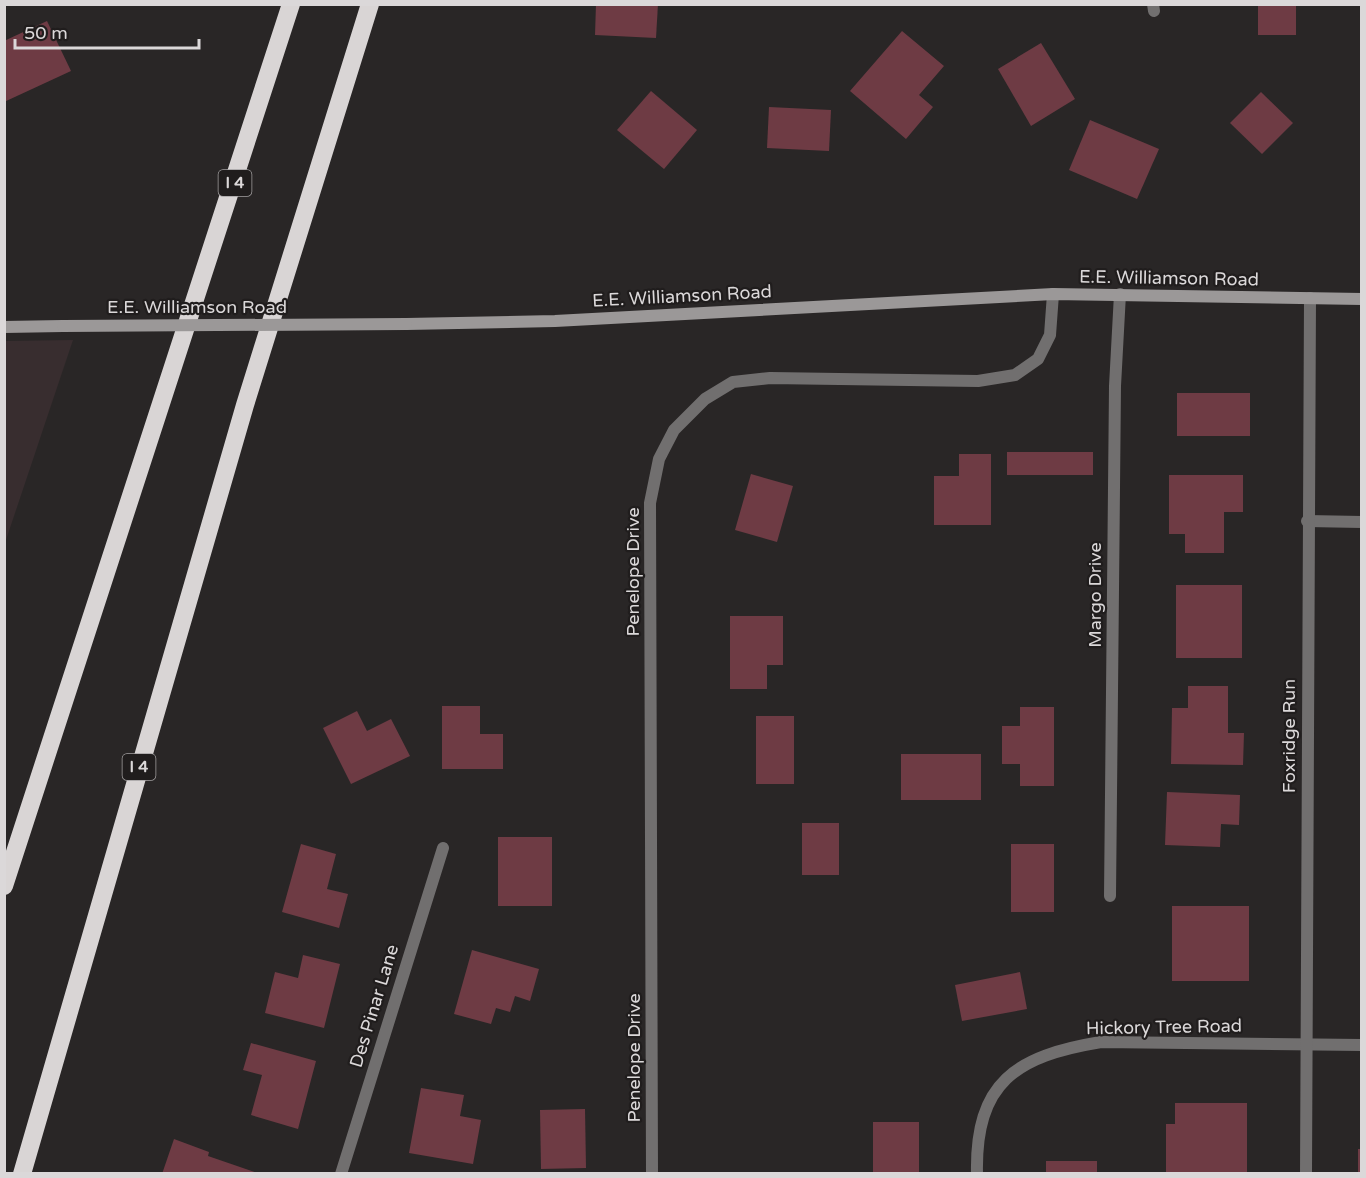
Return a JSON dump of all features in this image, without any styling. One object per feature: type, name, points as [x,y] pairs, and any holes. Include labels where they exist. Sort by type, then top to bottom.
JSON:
[{"type":"highway","name":"I 4","points":[[4,886],[291,4]]},
{"type":"highway","name":"I 4","points":[[22,1173],[245,405],[370,4]]},
{"type":"street","name":"E.E. Williamson Road","points":[[4,327],[555,321],[1053,294],[1362,299]]},
{"type":"street","name":"Penelope Drive","points":[[652,1173],[650,503],[659,459],[674,430],[705,399],[734,382],[770,378],[978,381],[1014,375],[1038,359],[1050,336],[1053,294]]},
{"type":"street","name":"Margo Drive","points":[[1110,896],[1115,386],[1120,294]]},
{"type":"street","name":"Foxridge Run","points":[[1306,1173],[1310,298]]},
{"type":"street","points":[[1308,521],[1362,522]]},
{"type":"street","name":"Des Pinar Lane","points":[[340,1173],[443,848]]},
{"type":"street","name":"Hickory Tree Road","points":[[977,1173],[976,1146],[985,1108],[1005,1078],[1033,1059],[1062,1048],[1101,1042],[1362,1045]]},
{"type":"shaded area","points":[[73,340],[5,543],[5,341]]},
{"type":"building","points":[[596,4],[658,4],[656,38],[595,35]]},
{"type":"building","points":[[1258,4],[1296,4],[1296,35],[1258,35]]},
{"type":"building","points":[[47,21],[71,71],[4,102],[4,41]]},
{"type":"building","points":[[902,31],[944,66],[919,95],[933,107],[906,139],[850,91]]},
{"type":"building","points":[[1041,43],[1075,99],[1031,126],[998,69]]},
{"type":"building","points":[[651,91],[697,130],[664,169],[617,130]]},
{"type":"building","points":[[1261,92],[1293,123],[1262,154],[1230,123]]},
{"type":"building","points":[[769,107],[831,110],[829,151],[767,148]]},
{"type":"building","points":[[1090,120],[1159,149],[1137,199],[1069,170]]},
{"type":"building","points":[[1177,393],[1250,393],[1250,436],[1177,436]]},
{"type":"building","points":[[1007,452],[1093,452],[1093,475],[1007,475]]},
{"type":"building","points":[[959,454],[991,454],[991,525],[934,525],[934,476],[959,476]]},
{"type":"building","points":[[751,474],[793,486],[777,542],[735,530]]},
{"type":"building","points":[[1169,475],[1243,475],[1243,512],[1224,512],[1224,553],[1185,553],[1185,534],[1169,534]]},
{"type":"building","points":[[1176,585],[1242,585],[1242,658],[1176,658]]},
{"type":"building","points":[[730,616],[783,616],[783,665],[767,665],[767,689],[730,689]]},
{"type":"building","points":[[1188,686],[1228,686],[1228,733],[1244,733],[1243,765],[1171,764],[1172,708],[1188,708]]},
{"type":"building","points":[[442,706],[480,706],[480,734],[503,734],[503,769],[442,769]]},
{"type":"building","points":[[1020,707],[1054,707],[1054,786],[1020,786],[1020,764],[1002,764],[1002,726],[1020,726]]},
{"type":"building","points":[[357,711],[367,731],[391,719],[410,756],[351,784],[323,728]]},
{"type":"building","points":[[756,716],[794,716],[794,784],[756,784]]},
{"type":"building","points":[[901,754],[981,754],[981,800],[901,800]]},
{"type":"building","points":[[1167,792],[1240,795],[1239,825],[1221,824],[1220,847],[1165,845]]},
{"type":"building","points":[[802,823],[839,823],[839,875],[802,875]]},
{"type":"building","points":[[498,837],[552,837],[552,906],[498,906]]},
{"type":"building","points":[[301,844],[336,854],[327,889],[348,894],[339,928],[282,912]]},
{"type":"building","points":[[1011,844],[1054,844],[1054,912],[1011,912]]},
{"type":"building","points":[[1172,906],[1249,906],[1249,981],[1172,981]]},
{"type":"building","points":[[472,950],[539,969],[530,1001],[515,996],[510,1012],[496,1008],[491,1024],[454,1014]]},
{"type":"building","points":[[303,955],[340,964],[324,1028],[265,1013],[275,972],[298,978]]},
{"type":"building","points":[[1020,972],[1027,1009],[962,1021],[955,985]]},
{"type":"building","points":[[251,1043],[316,1061],[298,1129],[251,1115],[262,1075],[243,1070]]},
{"type":"building","points":[[421,1088],[464,1095],[460,1116],[481,1120],[473,1164],[409,1153]]},
{"type":"building","points":[[1175,1103],[1247,1103],[1247,1174],[1166,1174],[1166,1124],[1175,1124]]},
{"type":"building","points":[[585,1109],[586,1168],[541,1169],[540,1110]]},
{"type":"building","points":[[873,1122],[919,1122],[919,1174],[873,1174]]},
{"type":"building","points":[[174,1139],[209,1152],[208,1156],[260,1174],[162,1174]]},
{"type":"building","points":[[1358,1149],[1362,1149],[1362,1174],[1358,1174]]},
{"type":"building","points":[[1046,1161],[1097,1161],[1097,1174],[1046,1174]]}]
